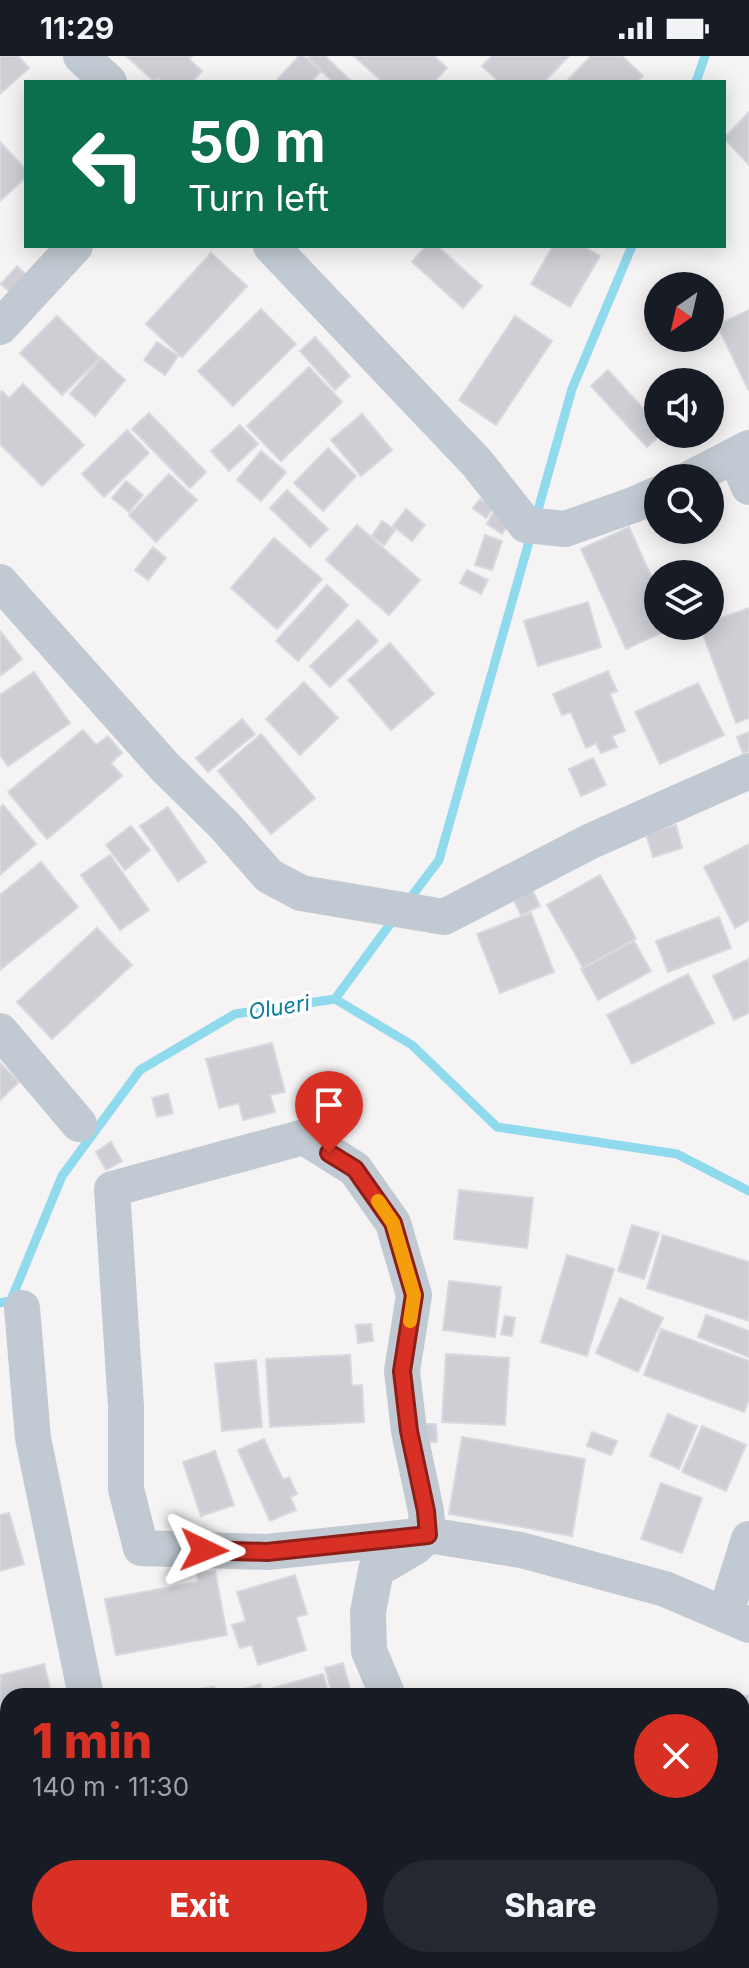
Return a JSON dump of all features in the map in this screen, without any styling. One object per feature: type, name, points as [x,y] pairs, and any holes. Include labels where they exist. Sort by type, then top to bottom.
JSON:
[{"type":"street","points":[[81,56],[107,80]]},
{"type":"street","points":[[0,327],[73,248]]},
{"type":"street","points":[[273,248],[477,463],[526,525],[565,529],[644,500]]},
{"type":"street","points":[[724,469],[745,464]]},
{"type":"street","points":[[0,582],[165,767],[225,826],[269,876],[301,893],[444,917],[591,841],[749,771]]},
{"type":"street","points":[[0,1031],[79,1124]]},
{"type":"street","points":[[428,1535],[409,1431],[402,1371],[414,1295],[393,1223],[355,1169],[304,1137],[112,1189],[126,1407],[126,1489],[141,1548],[267,1552],[428,1535],[535,1554],[665,1589],[737,1620],[749,1539]]},
{"type":"street","points":[[22,1308],[33,1438],[84,1688]]},
{"type":"street","points":[[385,1688],[369,1651],[368,1612],[376,1570],[415,1547],[428,1535]]},
{"type":"building","points":[[0,56],[18,56],[29,68],[0,94]]},
{"type":"building","points":[[126,56],[192,56],[189,59],[202,71],[194,80],[153,80]]},
{"type":"building","points":[[299,56],[304,56],[321,71],[313,80],[277,80]]},
{"type":"building","points":[[325,56],[350,80],[331,80],[308,58]]},
{"type":"building","points":[[354,56],[434,56],[447,68],[436,80],[381,80]]},
{"type":"building","points":[[492,56],[569,56],[546,80],[497,80],[482,66]]},
{"type":"building","points":[[591,56],[622,56],[643,76],[639,80],[568,80]]},
{"type":"building","points":[[749,112],[749,165],[726,140],[726,136]]},
{"type":"building","points":[[0,142],[24,168],[24,179],[0,201]]},
{"type":"building","points":[[424,248],[439,248],[482,286],[463,308],[412,262]]},
{"type":"building","points":[[552,248],[586,248],[600,256],[570,307],[531,284]]},
{"type":"building","points":[[211,253],[247,286],[182,357],[146,324]]},
{"type":"building","points":[[17,266],[26,275],[10,292],[1,284]]},
{"type":"building","points":[[261,309],[296,344],[233,406],[198,371]]},
{"type":"building","points":[[749,310],[749,391],[724,339],[724,322]]},
{"type":"building","points":[[57,316],[100,358],[62,395],[20,353]]},
{"type":"building","points":[[515,316],[552,341],[496,425],[459,400]]},
{"type":"building","points":[[315,337],[350,376],[335,390],[300,351]]},
{"type":"building","points":[[157,342],[178,356],[165,375],[144,360]]},
{"type":"building","points":[[101,358],[125,380],[95,416],[70,394]]},
{"type":"building","points":[[309,367],[342,402],[281,461],[247,426]]},
{"type":"building","points":[[608,370],[644,410],[644,444],[591,386]]},
{"type":"building","points":[[23,384],[84,445],[42,486],[0,444],[0,392],[9,398]]},
{"type":"building","points":[[149,413],[206,472],[190,488],[132,429]]},
{"type":"building","points":[[362,414],[392,450],[361,476],[331,440]]},
{"type":"building","points":[[240,425],[258,444],[229,471],[211,451]]},
{"type":"building","points":[[127,430],[149,453],[104,497],[82,474]]},
{"type":"building","points":[[328,448],[356,476],[323,511],[294,483]]},
{"type":"building","points":[[261,451],[286,472],[261,501],[237,480]]},
{"type":"building","points":[[169,474],[197,500],[156,542],[129,515]]},
{"type":"building","points":[[126,481],[143,495],[129,512],[112,498]]},
{"type":"building","points":[[287,490],[328,529],[310,547],[270,508]]},
{"type":"building","points":[[480,499],[493,508],[486,518],[473,508]]},
{"type":"building","points":[[406,509],[425,525],[412,541],[393,526]]},
{"type":"building","points":[[493,513],[509,524],[502,534],[487,524]]},
{"type":"building","points":[[382,521],[395,530],[384,545],[372,536]]},
{"type":"building","points":[[357,525],[420,580],[389,615],[326,560]]},
{"type":"building","points":[[629,527],[644,561],[646,640],[626,649],[581,549]]},
{"type":"building","points":[[485,535],[502,541],[492,570],[475,565]]},
{"type":"building","points":[[274,538],[322,579],[277,629],[231,588]]},
{"type":"building","points":[[153,547],[166,558],[148,580],[135,570]]},
{"type":"building","points":[[467,570],[488,580],[481,594],[460,583]]},
{"type":"building","points":[[327,585],[348,605],[298,661],[276,641]]},
{"type":"building","points":[[588,602],[601,647],[538,666],[524,621]]},
{"type":"building","points":[[749,608],[749,718],[736,723],[705,640],[724,640],[724,617]]},
{"type":"building","points":[[358,620],[378,641],[330,687],[310,666]]},
{"type":"building","points":[[0,631],[22,659],[0,676]]},
{"type":"building","points":[[390,643],[434,694],[391,730],[348,680]]},
{"type":"building","points":[[608,671],[617,691],[610,694],[625,731],[612,736],[617,747],[601,753],[596,743],[586,748],[571,712],[562,715],[553,694]]},
{"type":"building","points":[[34,672],[70,723],[8,766],[0,755],[0,695]]},
{"type":"building","points":[[304,682],[338,718],[300,755],[266,719]]},
{"type":"building","points":[[698,683],[724,735],[660,764],[635,712]]},
{"type":"building","points":[[242,719],[255,734],[208,772],[196,758]]},
{"type":"building","points":[[83,730],[96,745],[108,736],[122,753],[111,763],[122,776],[47,839],[8,792]]},
{"type":"building","points":[[749,732],[749,751],[743,753],[737,737]]},
{"type":"building","points":[[261,734],[315,798],[271,834],[218,771]]},
{"type":"building","points":[[593,758],[606,785],[581,796],[569,769]]},
{"type":"building","points":[[3,805],[36,844],[0,875],[0,808]]},
{"type":"building","points":[[168,807],[206,862],[178,881],[140,826]]},
{"type":"building","points":[[676,825],[682,848],[653,857],[646,834]]},
{"type":"building","points":[[131,826],[150,850],[125,870],[106,845]]},
{"type":"building","points":[[749,844],[749,920],[735,928],[704,867]]},
{"type":"building","points":[[110,855],[149,910],[120,930],[81,875]]},
{"type":"building","points":[[41,862],[78,907],[0,970],[0,895]]},
{"type":"building","points":[[600,875],[636,938],[583,968],[547,905]]},
{"type":"building","points":[[528,881],[540,906],[521,915],[509,890]]},
{"type":"building","points":[[531,913],[554,972],[500,993],[477,934]]},
{"type":"building","points":[[719,917],[731,948],[668,972],[656,941]]},
{"type":"building","points":[[97,928],[132,965],[52,1039],[17,1002]]},
{"type":"building","points":[[634,941],[651,971],[598,1000],[581,969]]},
{"type":"building","points":[[749,959],[749,1013],[734,1020],[713,976]]},
{"type":"building","points":[[688,974],[714,1023],[632,1064],[607,1015]]},
{"type":"building","points":[[272,1043],[285,1092],[270,1095],[275,1112],[243,1120],[239,1103],[219,1108],[206,1059]]},
{"type":"building","points":[[0,1063],[19,1082],[0,1100]]},
{"type":"building","points":[[168,1094],[173,1113],[157,1117],[152,1098]]},
{"type":"building","points":[[111,1142],[122,1161],[106,1170],[96,1152]]},
{"type":"building","points":[[459,1190],[533,1198],[527,1248],[454,1239]]},
{"type":"building","points":[[632,1225],[659,1233],[644,1279],[618,1271]]},
{"type":"building","points":[[663,1235],[749,1262],[749,1321],[647,1288]]},
{"type":"building","points":[[567,1255],[614,1269],[587,1356],[541,1342]]},
{"type":"building","points":[[449,1281],[501,1287],[495,1337],[443,1330]]},
{"type":"building","points":[[620,1298],[663,1318],[638,1372],[596,1353]]},
{"type":"building","points":[[706,1315],[749,1331],[749,1357],[698,1337]]},
{"type":"building","points":[[505,1316],[515,1318],[512,1336],[501,1334]]},
{"type":"building","points":[[371,1324],[373,1341],[358,1343],[356,1325]]},
{"type":"building","points":[[661,1329],[749,1361],[749,1399],[744,1412],[644,1375]]},
{"type":"building","points":[[446,1354],[509,1358],[505,1425],[442,1422]]},
{"type":"building","points":[[350,1355],[352,1386],[362,1385],[364,1422],[270,1427],[266,1359]]},
{"type":"building","points":[[256,1360],[262,1427],[222,1431],[215,1364]]},
{"type":"building","points":[[668,1414],[697,1426],[679,1469],[650,1456]]},
{"type":"building","points":[[420,1424],[436,1424],[437,1442],[420,1442]]},
{"type":"building","points":[[702,1426],[746,1445],[726,1491],[682,1472]]},
{"type":"building","points":[[592,1432],[617,1441],[611,1455],[587,1446]]},
{"type":"building","points":[[462,1437],[585,1459],[572,1536],[449,1514]]},
{"type":"building","points":[[264,1439],[283,1480],[289,1477],[297,1494],[290,1497],[296,1510],[270,1521],[238,1450]]},
{"type":"building","points":[[215,1451],[234,1505],[201,1516],[183,1462]]},
{"type":"building","points":[[661,1483],[702,1498],[682,1553],[641,1539]]},
{"type":"building","points":[[9,1513],[24,1564],[0,1571],[0,1515]]},
{"type":"building","points":[[215,1571],[227,1635],[116,1655],[105,1599],[198,1582],[197,1574]]},
{"type":"building","points":[[295,1575],[307,1614],[296,1617],[306,1650],[258,1665],[252,1645],[240,1648],[232,1625],[246,1621],[237,1592]]},
{"type":"building","points":[[343,1663],[350,1688],[331,1688],[325,1668]]},
{"type":"building","points":[[44,1664],[50,1688],[0,1688],[0,1675]]},
{"type":"building","points":[[323,1674],[327,1688],[274,1688]]},
{"type":"waterway","points":[[697,80],[705,56]]},
{"type":"waterway","points":[[536,517],[572,389],[631,248]]},
{"type":"waterway","points":[[408,901],[439,860],[532,531]]},
{"type":"waterway","points":[[335,999],[396,916]]},
{"type":"waterway","name":"Olueri","points":[[0,1303],[11,1300],[62,1176],[140,1070],[235,1014],[335,999],[412,1045],[497,1127],[677,1154],[749,1191]]},
{"type":"slow traffic","points":[[378,1201],[393,1223],[414,1295],[410,1321]]},
{"type":"route","points":[[204,1550],[267,1552],[428,1535],[409,1431],[402,1371],[414,1295],[393,1223],[355,1169],[329,1153]]}]
